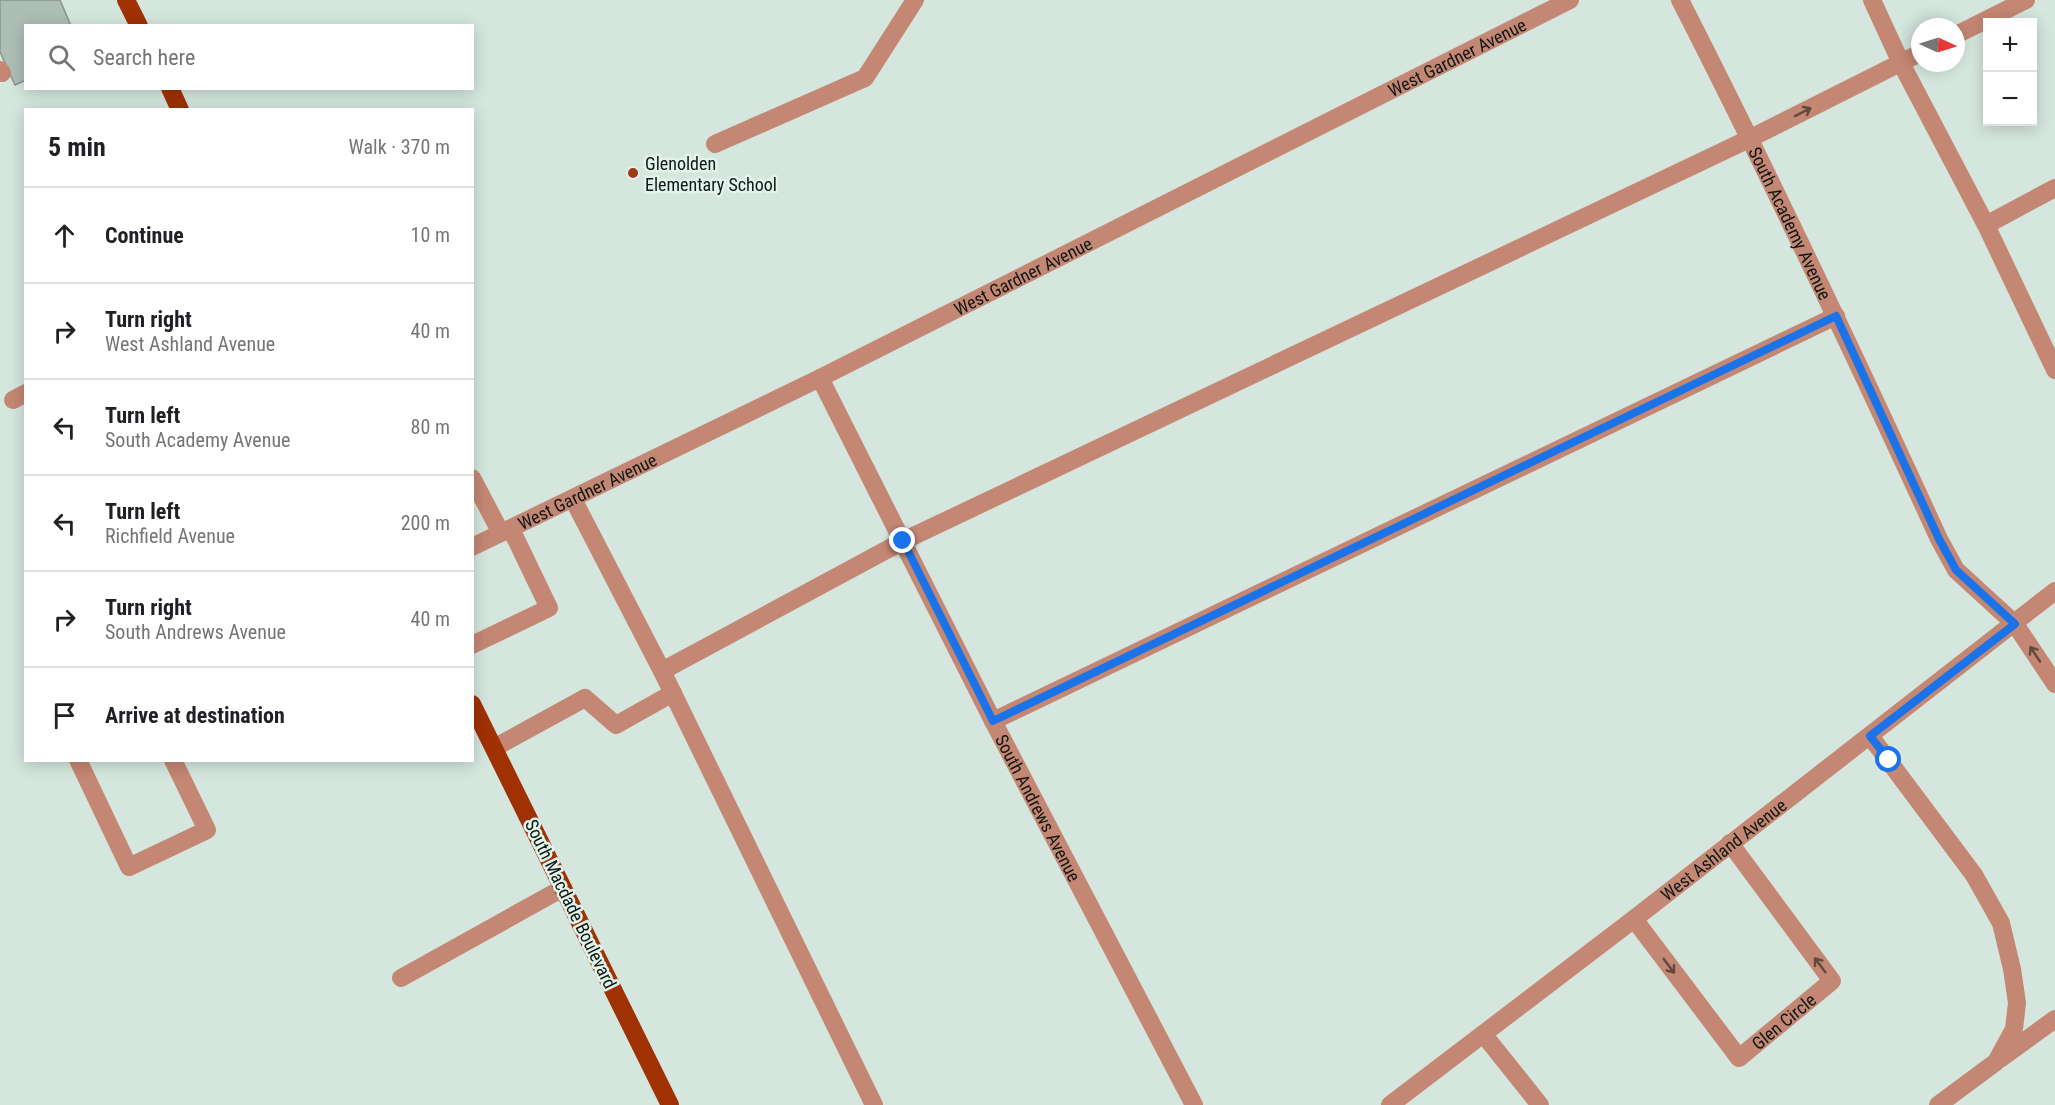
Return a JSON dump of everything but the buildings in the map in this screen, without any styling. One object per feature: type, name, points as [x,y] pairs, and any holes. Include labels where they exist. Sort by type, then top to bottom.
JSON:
[{"type":"main road","points":[[126,0],[138,24]]},
{"type":"main road","points":[[171,90],[179,108]]},
{"type":"main road","name":"South Macdade Boulevard","points":[[474,708],[670,1105]]},
{"type":"street","points":[[715,144],[865,78],[915,0]]},
{"type":"street","name":"West Gardner Avenue","points":[[474,546],[820,378],[1570,0]]},
{"type":"street","name":"South Academy Avenue","points":[[1680,0],[1751,138],[1939,539],[1956,570],[2015,624],[2055,684]]},
{"type":"street","points":[[1872,0],[1901,63],[1986,225],[2053,362]]},
{"type":"street","points":[[1965,30],[2026,0]]},
{"type":"street","points":[[662,671],[903,541],[1751,138],[1911,58]]},
{"type":"street","points":[[1986,225],[2055,188]]},
{"type":"street","points":[[993,721],[1836,316]]},
{"type":"street","name":"South Andrews Avenue","points":[[820,378],[993,721],[1194,1105]]},
{"type":"street","points":[[474,481],[506,531],[549,608],[474,644]]},
{"type":"street","points":[[573,499],[674,693],[874,1105]]},
{"type":"street","name":"West Ashland Avenue","points":[[1390,1105],[1484,1035],[2055,591]]},
{"type":"street","points":[[494,748],[585,698],[616,725],[674,693]]},
{"type":"street","points":[[1870,736],[1974,875],[2001,923],[2017,1003],[2014,1029],[1996,1062]]},
{"type":"street","points":[[79,762],[129,867],[207,830],[174,762]]},
{"type":"street","name":"Glen Circle","points":[[1634,919],[1739,1058],[1832,981],[1730,843]]},
{"type":"street","points":[[402,978],[563,888]]},
{"type":"street","points":[[1938,1105],[2055,1018]]},
{"type":"street","points":[[1484,1035],[1540,1105]]},
{"type":"place","name":"Glenolden Elementary School","points":[[633,173]]},
{"type":"route","points":[[903,541],[993,721],[1836,316],[1939,539],[1956,570],[2015,624],[1870,736],[1889,760]]}]
